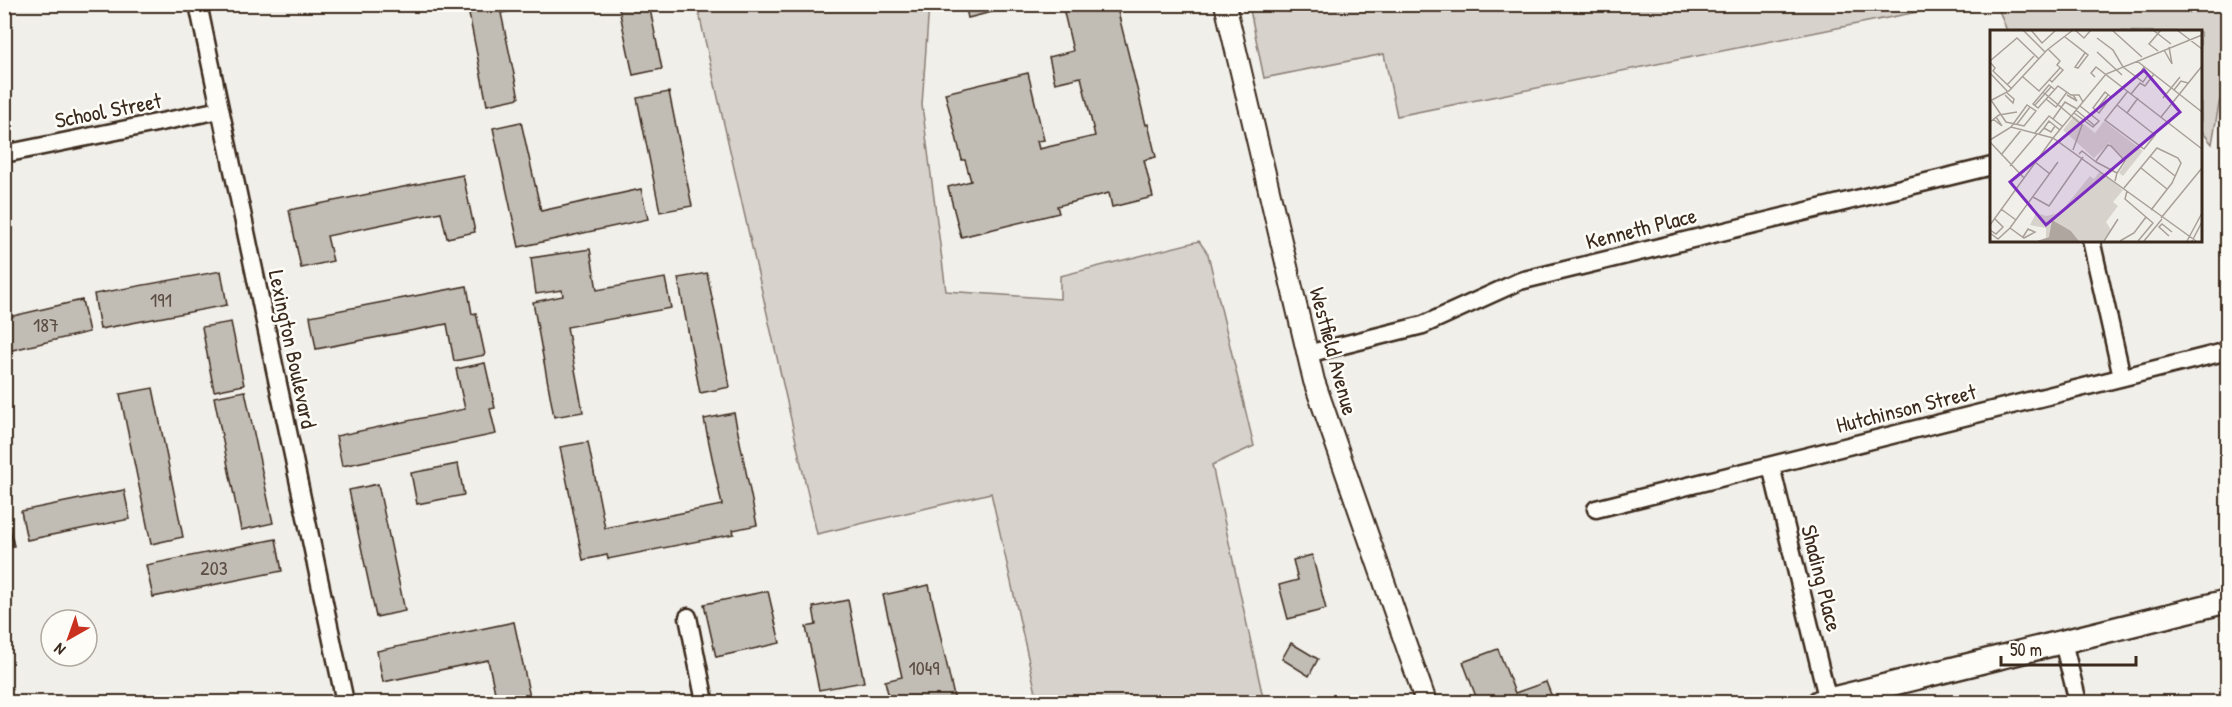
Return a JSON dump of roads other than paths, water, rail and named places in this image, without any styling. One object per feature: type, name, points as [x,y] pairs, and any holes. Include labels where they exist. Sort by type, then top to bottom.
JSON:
[{"type":"main road","points":[[1823,701],[2228,602]]},
{"type":"street","name":"Lexington Boulevard","points":[[198,4],[345,702]]},
{"type":"street","name":"Westfield Avenue","points":[[1225,4],[1314,381],[1426,702]]},
{"type":"street","name":"School Street","points":[[4,154],[220,110]]},
{"type":"street","name":"Kenneth Place","points":[[1307,354],[1423,325],[1520,281],[1990,166]]},
{"type":"street","points":[[2091,242],[2122,377]]},
{"type":"street","name":"Hutchinson Street","points":[[1596,509],[2228,351]]},
{"type":"street","name":"Shading Place","points":[[1771,466],[1823,701]]},
{"type":"street","points":[[688,617],[705,702]]},
{"type":"street","points":[[2063,642],[2078,702]]}]
